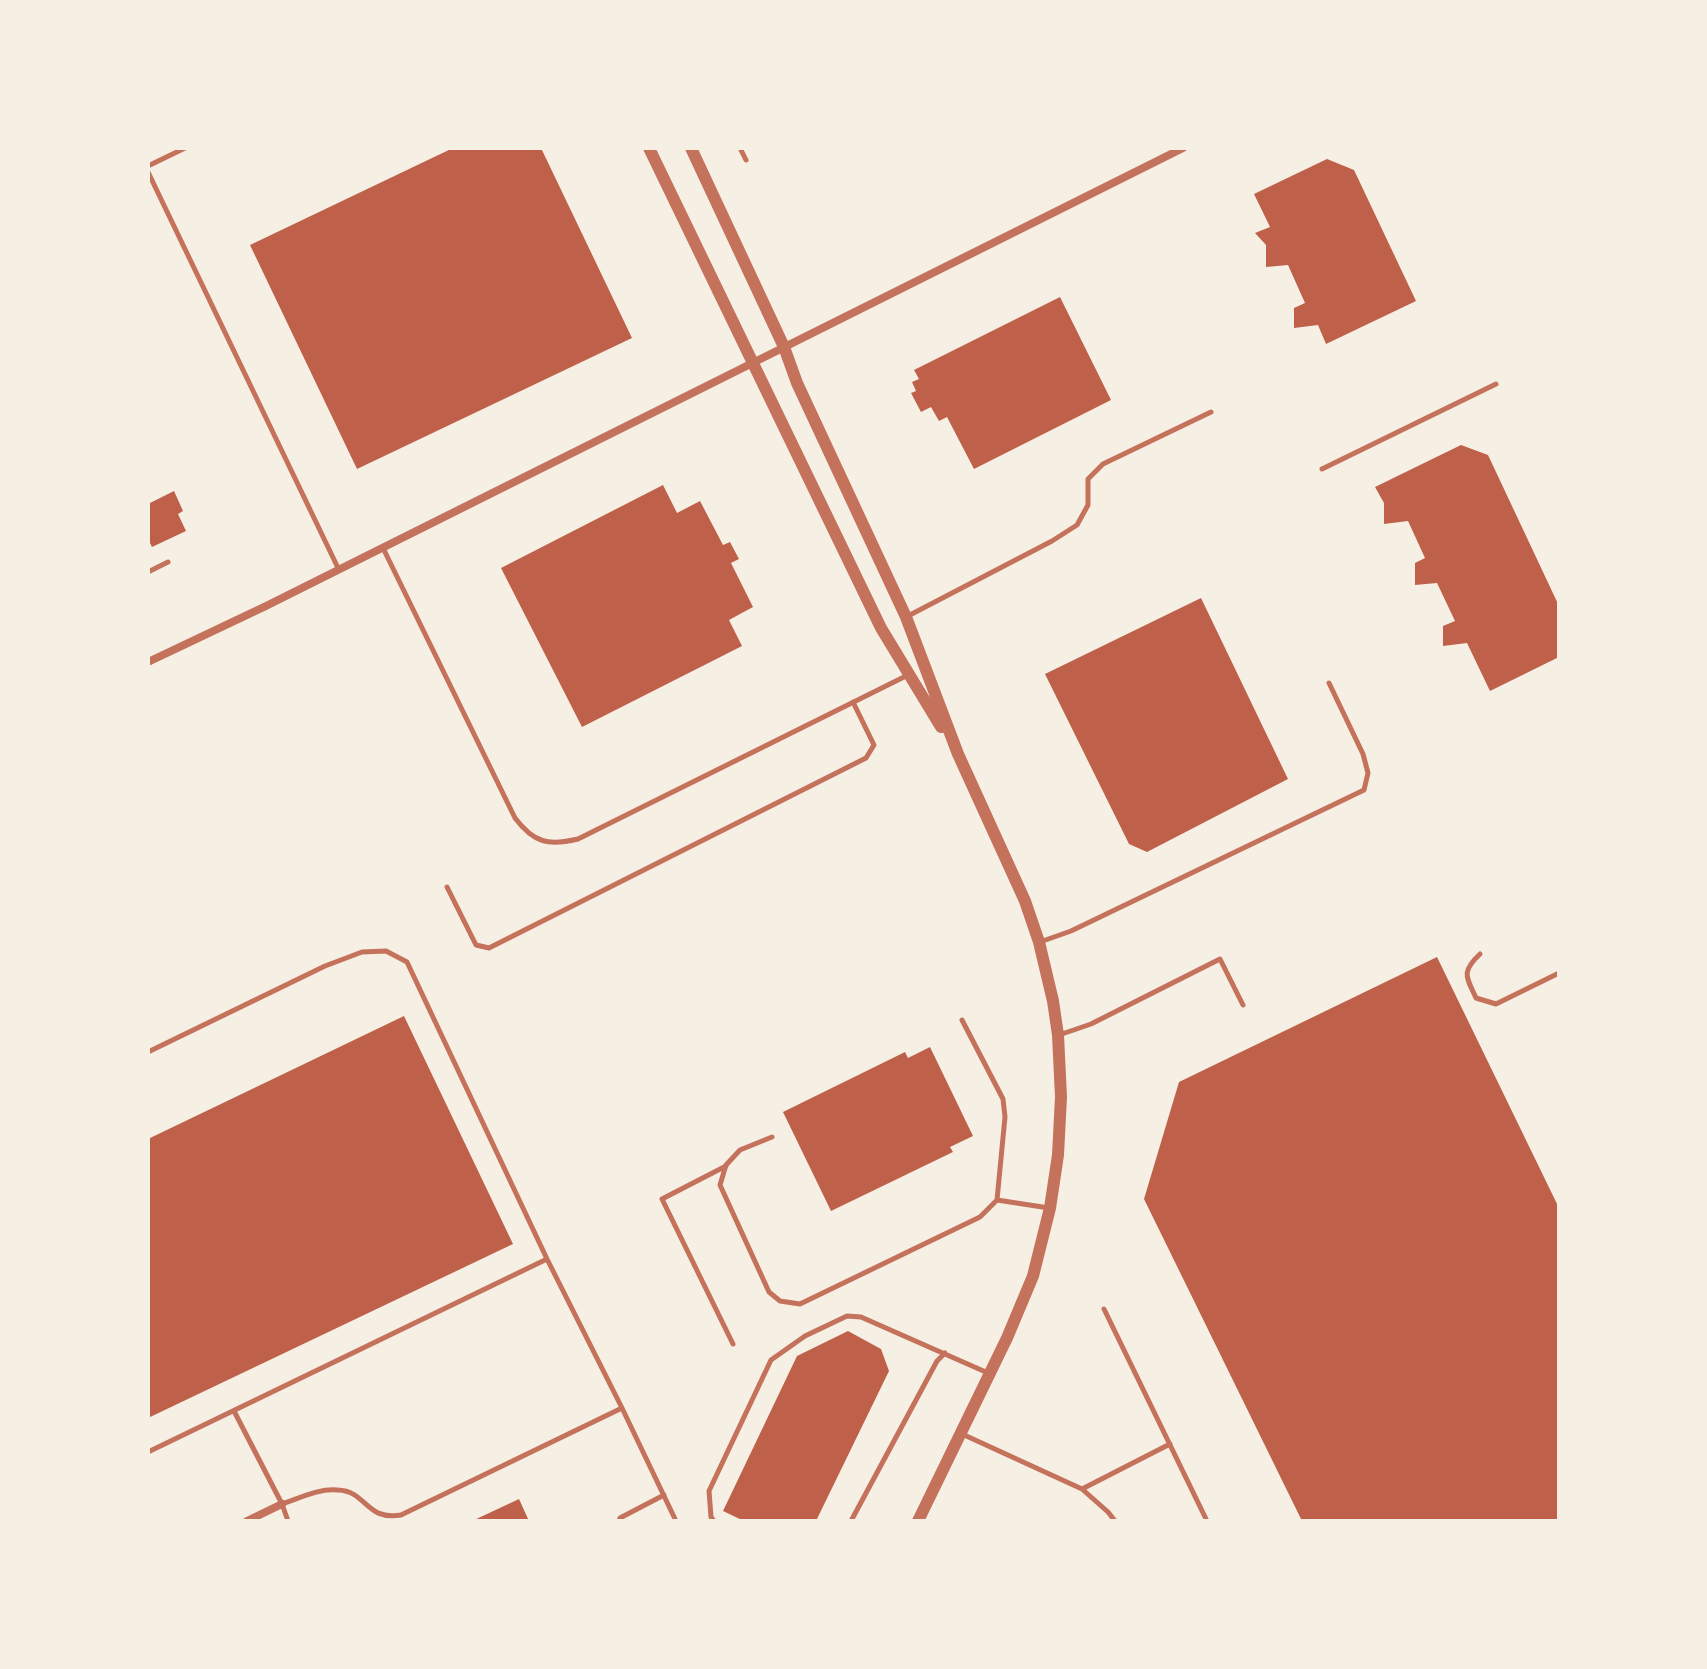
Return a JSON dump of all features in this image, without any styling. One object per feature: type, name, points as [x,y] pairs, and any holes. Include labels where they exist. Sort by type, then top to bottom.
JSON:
[{"type":"street","points":[[649,148],[881,628],[958,754]]},
{"type":"street","points":[[691,148],[906,617],[958,754],[1025,901],[1039,942],[1053,1001],[1061,1097],[1058,1155],[1050,1208],[1033,1276],[1007,1338],[918,1521]]},
{"type":"street","points":[[148,662],[339,570],[1183,148]]},
{"type":"street","points":[[247,1521],[282,1504]]},
{"type":"lane","points":[[185,148],[148,169],[339,570]]},
{"type":"lane","points":[[740,148],[746,160]]},
{"type":"lane","points":[[1322,469],[1496,384]]},
{"type":"lane","points":[[906,617],[1077,525],[1088,505],[1088,479],[1103,464],[1211,412]]},
{"type":"lane","points":[[383,548],[515,818],[526,832],[541,841],[560,843],[578,839],[909,674]]},
{"type":"lane","points":[[148,572],[168,562]]},
{"type":"lane","points":[[1039,942],[1071,931],[1364,790],[1368,773],[1363,754],[1329,683]]},
{"type":"lane","points":[[447,887],[476,945],[489,948],[866,758],[874,745],[853,702]]},
{"type":"lane","points":[[148,1052],[325,966],[362,952],[386,951],[407,962],[547,1259],[676,1521]]},
{"type":"lane","points":[[1480,954],[1469,965],[1466,978],[1476,998],[1496,1004],[1559,973]]},
{"type":"lane","points":[[1058,1035],[1091,1024],[1220,959],[1243,1005]]},
{"type":"lane","points":[[726,1165],[720,1185],[769,1292],[780,1301],[800,1304],[980,1217],[997,1200],[1005,1117],[1003,1099],[962,1020]]},
{"type":"lane","points":[[733,1344],[662,1199],[726,1165],[740,1150],[772,1137]]},
{"type":"lane","points":[[997,1200],[1050,1208]]},
{"type":"lane","points":[[148,1452],[547,1259]]},
{"type":"lane","points":[[1104,1309],[1207,1521]]},
{"type":"lane","points":[[714,1521],[709,1491],[771,1360],[805,1336],[847,1316],[861,1317],[989,1374]]},
{"type":"lane","points":[[851,1521],[937,1361],[945,1353]]},
{"type":"lane","points":[[282,1504],[324,1490],[340,1489],[361,1499],[377,1514],[390,1517],[401,1515],[622,1408]]},
{"type":"lane","points":[[234,1411],[288,1521]]},
{"type":"lane","points":[[961,1433],[1082,1489],[1115,1521]]},
{"type":"lane","points":[[1082,1489],[1170,1444]]},
{"type":"lane","points":[[619,1521],[664,1495]]},
{"type":"building","points":[[453,148],[541,148],[632,338],[357,469],[250,245]]},
{"type":"building","points":[[1327,159],[1354,170],[1416,301],[1326,344],[1318,325],[1294,328],[1294,308],[1305,303],[1288,265],[1266,267],[1266,245],[1255,233],[1270,227],[1254,194]]},
{"type":"building","points":[[1060,297],[1111,400],[974,469],[947,417],[939,421],[931,407],[921,412],[911,393],[916,391],[912,382],[919,379],[914,370]]},
{"type":"building","points":[[1461,445],[1488,455],[1559,606],[1559,657],[1490,691],[1467,643],[1443,646],[1443,626],[1455,621],[1437,583],[1415,585],[1415,563],[1425,558],[1408,521],[1384,524],[1384,503],[1375,487]]},
{"type":"building","points":[[663,485],[677,513],[700,501],[723,545],[730,542],[739,559],[731,563],[753,607],[729,620],[742,646],[582,727],[501,568]]},
{"type":"building","points":[[174,491],[183,511],[178,514],[186,531],[152,547],[148,539],[148,504]]},
{"type":"building","points":[[1201,598],[1288,779],[1147,852],[1129,844],[1045,674]]},
{"type":"building","points":[[1437,957],[1559,1208],[1559,1521],[1302,1521],[1144,1199],[1179,1082]]},
{"type":"building","points":[[404,1016],[513,1244],[148,1418],[148,1139]]},
{"type":"building","points":[[930,1047],[973,1136],[950,1147],[953,1152],[831,1211],[783,1112],[905,1052],[908,1058]]},
{"type":"building","points":[[848,1331],[881,1349],[889,1371],[816,1521],[744,1521],[723,1511],[797,1356]]},
{"type":"building","points":[[519,1499],[529,1521],[472,1521]]}]
